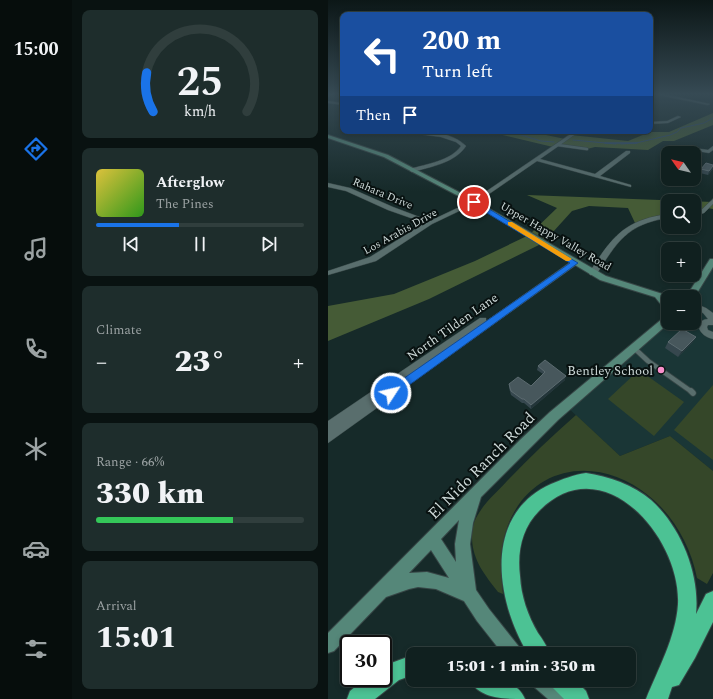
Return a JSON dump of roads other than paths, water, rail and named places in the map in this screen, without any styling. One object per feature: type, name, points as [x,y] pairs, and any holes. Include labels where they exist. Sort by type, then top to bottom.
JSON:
[{"type":"highway","points":[[536,647],[524,629],[513,594],[511,563],[513,541],[519,524],[534,505],[547,493],[579,482],[596,483],[613,488],[632,497],[645,507],[658,521],[672,542],[681,563],[686,587],[686,615],[680,639],[658,699]]},
{"type":"highway","points":[[658,699],[688,651],[713,601]]},
{"type":"highway","points":[[392,672],[406,667]]},
{"type":"highway","points":[[358,699],[372,687]]},
{"type":"highway","points":[[493,687],[514,699]]},
{"type":"highway","points":[[567,687],[578,699]]},
{"type":"street","points":[[412,170],[439,163],[460,152],[464,146],[453,139],[443,136],[425,134]]},
{"type":"street","name":"Los Arabis Drive","points":[[328,273],[373,259],[430,223],[474,202],[573,134]]},
{"type":"street","name":"Upper Happy Valley Road","points":[[328,136],[386,156],[474,202],[572,262],[593,273],[617,283],[661,296]]},
{"type":"street","points":[[701,152],[709,152],[713,147]]},
{"type":"street","points":[[596,176],[628,152]]},
{"type":"street","points":[[535,159],[629,186]]},
{"type":"street","name":"Rahara Drive","points":[[328,185],[359,193],[378,203],[430,223]]},
{"type":"street","points":[[701,212],[713,201]]},
{"type":"street","points":[[593,273],[602,258],[626,230],[641,221],[661,217]]},
{"type":"street","points":[[694,290],[713,261]]},
{"type":"street","points":[[328,438],[572,262]]},
{"type":"street","name":"North Tilden Lane","points":[[328,427],[572,262]]},
{"type":"street","points":[[701,309],[712,316],[713,321],[706,322],[702,326],[705,332],[713,336]]},
{"type":"street","name":"El Nido Ranch Road","points":[[328,645],[524,444],[554,416],[661,325]]},
{"type":"street","points":[[469,595],[463,551],[463,533],[469,512],[479,491]]},
{"type":"street","points":[[432,539],[483,615],[508,647]]},
{"type":"street","points":[[379,593],[404,582],[425,578],[469,595]]},
{"type":"street","points":[[547,687],[562,699]]},
{"type":"lane","points":[[558,145],[586,149]]},
{"type":"lane","points":[[634,348],[648,361],[693,393]]},
{"type":"waterway","points":[[636,143],[670,135],[677,132],[681,128],[687,127]]},
{"type":"waterway","points":[[518,134],[541,141],[554,142]]},
{"type":"waterway","points":[[573,140],[605,143]]},
{"type":"waterway","points":[[605,143],[636,143]]},
{"type":"waterway","points":[[605,143],[616,144]]},
{"type":"waterway","points":[[621,144],[636,143]]},
{"type":"place","name":"Bentley School","points":[[661,370]]}]
